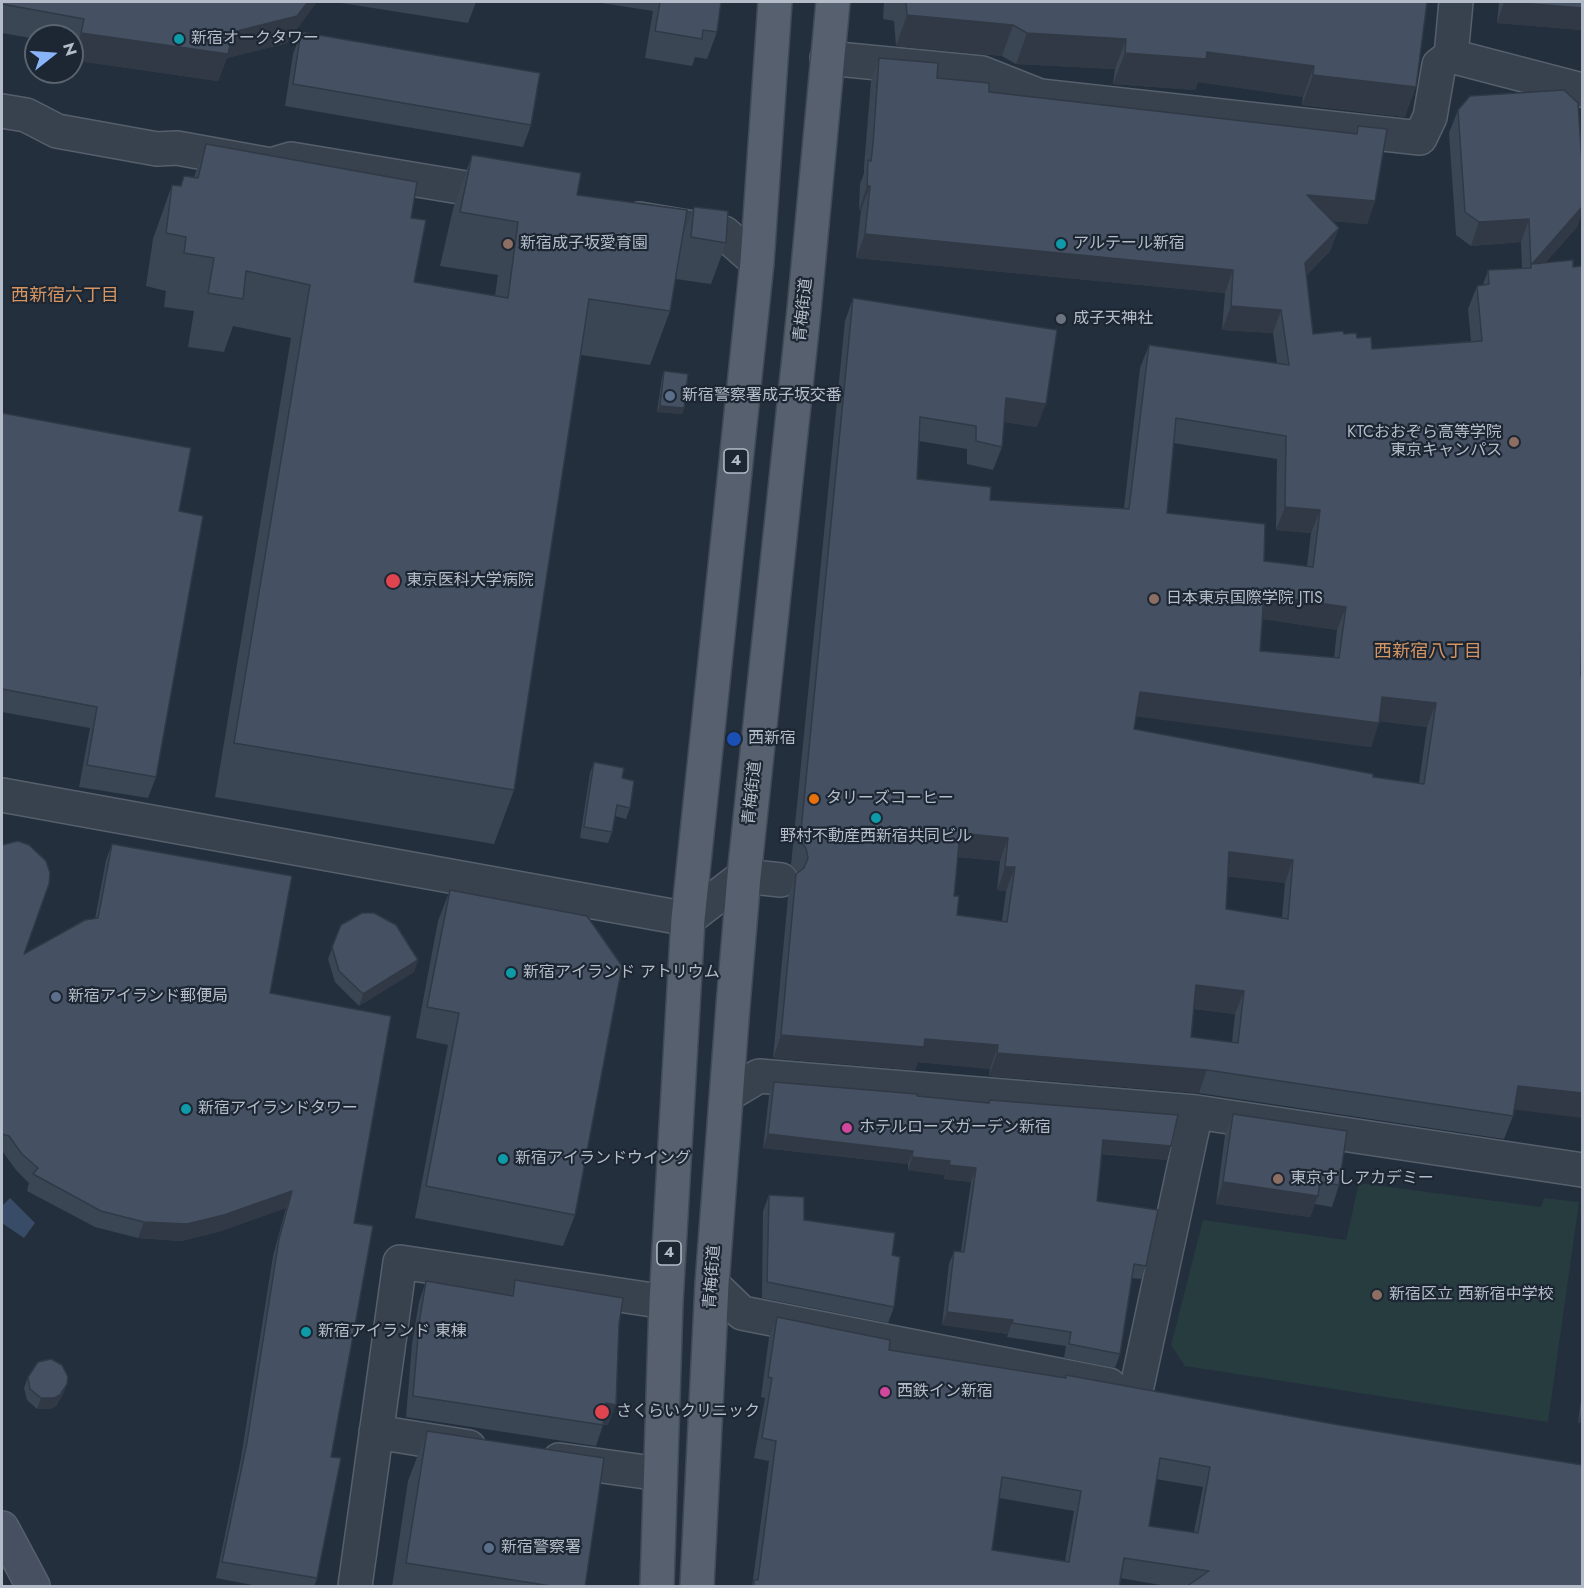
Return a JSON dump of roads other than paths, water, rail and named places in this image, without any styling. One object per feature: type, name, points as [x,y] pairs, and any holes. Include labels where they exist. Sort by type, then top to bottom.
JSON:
[{"type":"main road","name":"4","points":[[657,1587],[666,1302],[688,919],[757,262],[775,2]]},
{"type":"main road","name":"青梅街道","points":[[697,1587],[712,1284],[744,876],[793,422],[833,2]]},
{"type":"main road","points":[[2,1528],[33,1587]]},
{"type":"street","points":[[1451,56],[1456,2]]},
{"type":"street","points":[[828,58],[982,74],[1040,96],[1420,138],[1430,117],[1439,64],[1451,56],[1582,90]]},
{"type":"street","points":[[2,111],[26,115],[57,131],[157,149],[177,148],[271,165],[291,159],[490,192],[536,203]]},
{"type":"street","points":[[607,214],[724,233],[757,262]]},
{"type":"street","points":[[2,795],[688,919],[744,876],[781,880]]},
{"type":"street","points":[[727,1095],[759,1076],[1196,1112],[1582,1170]]},
{"type":"street","points":[[1136,1391],[1196,1112]]},
{"type":"street","points":[[356,1587],[400,1262],[666,1302]]},
{"type":"street","points":[[712,1284],[742,1313],[1170,1397]]},
{"type":"street","points":[[376,1432],[499,1451]]},
{"type":"street","points":[[533,1456],[660,1474]]},
{"type":"water","points":[[10,1198],[35,1223],[24,1238],[2,1223],[2,1206]]},
{"type":"place","name":"新宿オークタワー","points":[[179,39]]},
{"type":"place","name":"新宿成子坂愛育園","points":[[508,244]]},
{"type":"place","name":"アルテール新宿","points":[[1061,244]]},
{"type":"place","name":"成子天神社","points":[[1061,319]]},
{"type":"place","name":"新宿警察署成子坂交番","points":[[670,396]]},
{"type":"place","name":"KTCおおぞら高等学院 東京キャンパス","points":[[1514,442]]},
{"type":"place","name":"東京医科大学病院","points":[[393,581]]},
{"type":"place","name":"日本東京国際学院 JTIS","points":[[1154,599]]},
{"type":"place","name":"西新宿","points":[[734,739]]},
{"type":"place","name":"タリーズコーヒー","points":[[814,799]]},
{"type":"place","name":"野村不動産西新宿共同ビル","points":[[876,818]]},
{"type":"place","name":"新宿アイランド アトリウム","points":[[511,973]]},
{"type":"place","name":"新宿アイランド郵便局","points":[[56,997]]},
{"type":"place","name":"新宿アイランドタワー","points":[[186,1109]]},
{"type":"place","name":"ホテルローズガーデン新宿","points":[[847,1128]]},
{"type":"place","name":"新宿アイランドウイング","points":[[503,1159]]},
{"type":"place","name":"東京すしアカデミー","points":[[1278,1179]]},
{"type":"place","name":"新宿区立 西新宿中学校","points":[[1377,1295]]},
{"type":"place","name":"新宿アイランド 東棟","points":[[306,1332]]},
{"type":"place","name":"西鉄イン新宿","points":[[885,1392]]},
{"type":"place","name":"さくらいクリニック","points":[[602,1412]]},
{"type":"place","name":"新宿警察署","points":[[489,1548]]},
{"type":"district","name":"西新宿六丁目","points":[[65,297]]},
{"type":"district","name":"西新宿八丁目","points":[[1428,653]]}]
